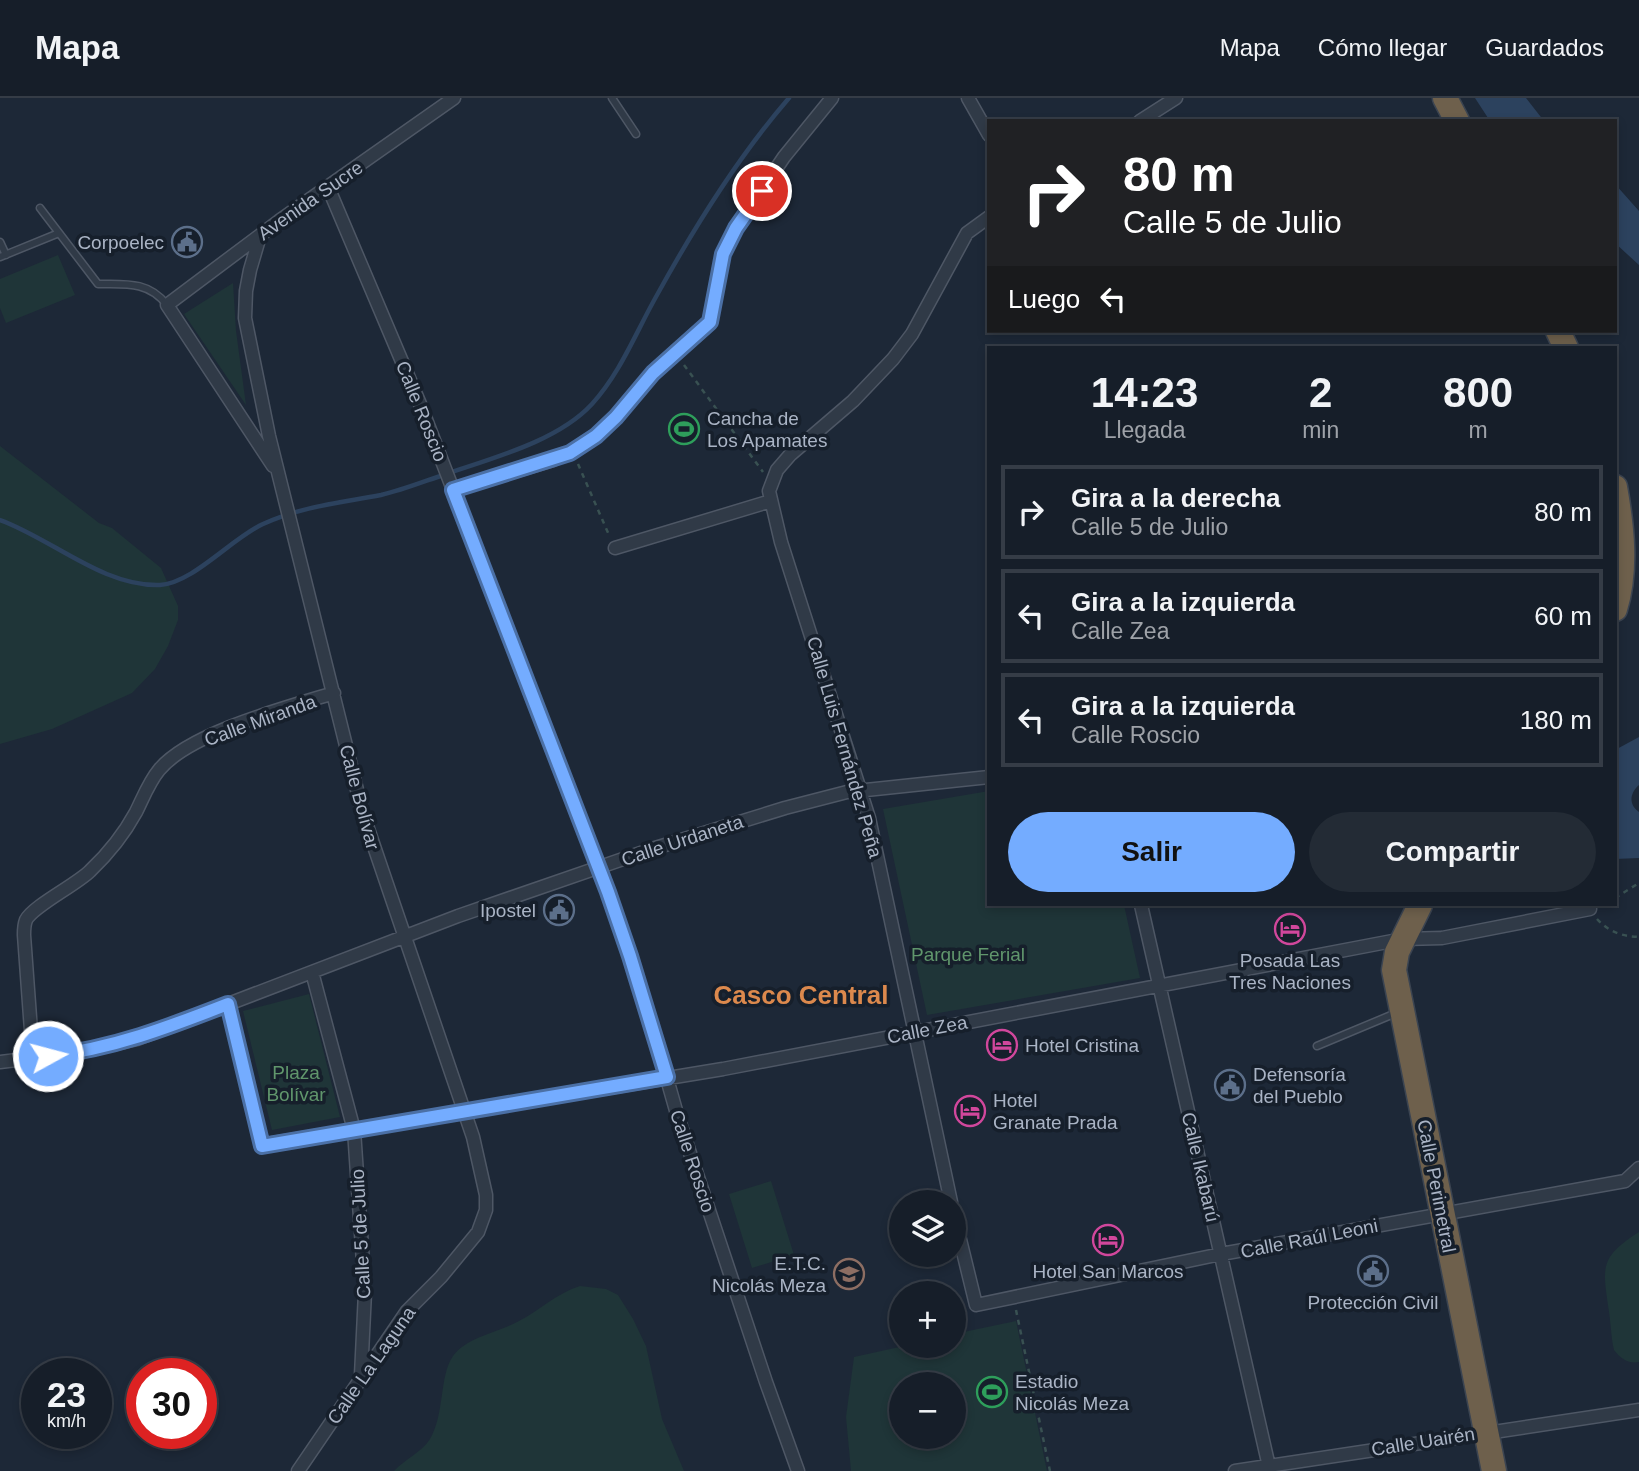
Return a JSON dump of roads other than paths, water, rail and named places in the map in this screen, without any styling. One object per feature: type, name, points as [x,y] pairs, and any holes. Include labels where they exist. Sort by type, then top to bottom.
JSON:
[{"type":"highway","points":[[1445,98],[1456,119]]},
{"type":"highway","points":[[1617,501],[1622,539],[1617,597]]},
{"type":"highway","name":"Calle Perimetral","points":[[1420,906],[1394,961],[1401,1010],[1494,1471]]},
{"type":"street","name":"Avenida Sucre","points":[[167,305],[454,98]]},
{"type":"street","points":[[451,485],[553,460],[596,436],[653,373],[710,322],[723,254],[736,228],[784,157],[832,98]]},
{"type":"street","points":[[968,98],[987,131]]},
{"type":"street","points":[[1143,119],[1174,98]]},
{"type":"street","name":"Calle Roscio","points":[[328,187],[443,464],[598,867],[630,956],[766,1382],[798,1471]]},
{"type":"street","name":"Calle Luis Fernández Peña","points":[[948,1190],[869,818],[778,531],[771,500],[771,482],[790,455],[853,401],[893,359],[912,334],[967,233],[987,218]]},
{"type":"street","name":"Calle Bolívar","points":[[260,236],[248,280],[246,318],[269,436],[359,801],[464,1111]]},
{"type":"street","name":"Calle Bolívar","points":[[167,305],[279,475]]},
{"type":"street","points":[[615,548],[771,500]]},
{"type":"street","name":"Calle Miranda","points":[[33,1058],[24,936],[25,925],[31,914],[75,884],[107,853],[126,829],[152,779],[167,761],[230,727],[334,693]]},
{"type":"street","name":"Calle Urdaneta","points":[[0,1062],[112,1046],[404,936],[598,867],[830,795],[987,777]]},
{"type":"street","name":"Calle Ikabarú","points":[[1141,906],[1269,1468]]},
{"type":"street","name":"Calle Zea","points":[[228,1004],[262,1146],[667,1077],[1403,939],[1441,938],[1590,909]]},
{"type":"street","name":"Calle 5 de Julio","points":[[312,972],[354,1130],[365,1292],[361,1376]]},
{"type":"street","name":"Calle La Laguna","points":[[298,1471],[407,1311],[463,1252],[484,1219],[486,1195],[483,1175],[464,1111]]},
{"type":"street","name":"Calle Raúl Leoni","points":[[966,1264],[976,1305],[1221,1254],[1625,1181],[1639,1168]]},
{"type":"street","name":"Calle Uairén","points":[[1235,1471],[1269,1468],[1639,1410]]},
{"type":"lane","points":[[612,98],[636,134]]},
{"type":"lane","points":[[40,208],[98,284],[142,285],[160,296],[167,305]]},
{"type":"lane","points":[[0,242],[3,256],[59,233]]},
{"type":"lane","points":[[1317,1046],[1401,1010]]},
{"type":"water","points":[[1475,98],[1526,98],[1542,119],[1489,119]]},
{"type":"water","points":[[1617,186],[1639,211],[1639,265],[1617,245]]},
{"type":"water","points":[[1639,737],[1639,785],[1632,798],[1633,806],[1639,812],[1639,858],[1617,859],[1617,749]]},
{"type":"waterway","points":[[0,520],[98,570],[139,584],[160,585],[186,577],[251,531],[278,518],[307,509],[397,491],[504,455],[543,438],[578,417],[602,392],[620,365],[702,218],[752,144],[789,98]]},
{"type":"place","name":"Corpoelec","points":[[187,242]]},
{"type":"place","name":"Cancha de Los Apamates","points":[[684,429]]},
{"type":"place","name":"Ipostel","points":[[559,910]]},
{"type":"place","name":"Posada Las Tres Naciones","points":[[1290,929]]},
{"type":"place","name":"Hotel Cristina","points":[[1002,1045]]},
{"type":"place","name":"Defensoría del Pueblo","points":[[1230,1085]]},
{"type":"place","name":"Hotel Granate Prada","points":[[970,1111]]},
{"type":"place","name":"Hotel San Marcos","points":[[1108,1240]]},
{"type":"place","name":"Protección Civil","points":[[1373,1271]]},
{"type":"place","name":"E.T.C. Nicolás Meza","points":[[849,1274]]},
{"type":"place","name":"Estadio Nicolás Meza","points":[[992,1392]]},
{"type":"district","name":"Casco Central","points":[[801,995]]},
{"type":"park label","name":"Parque Ferial","points":[[968,954]]},
{"type":"park label","name":"Plaza Bolívar","points":[[296,1083]]}]
